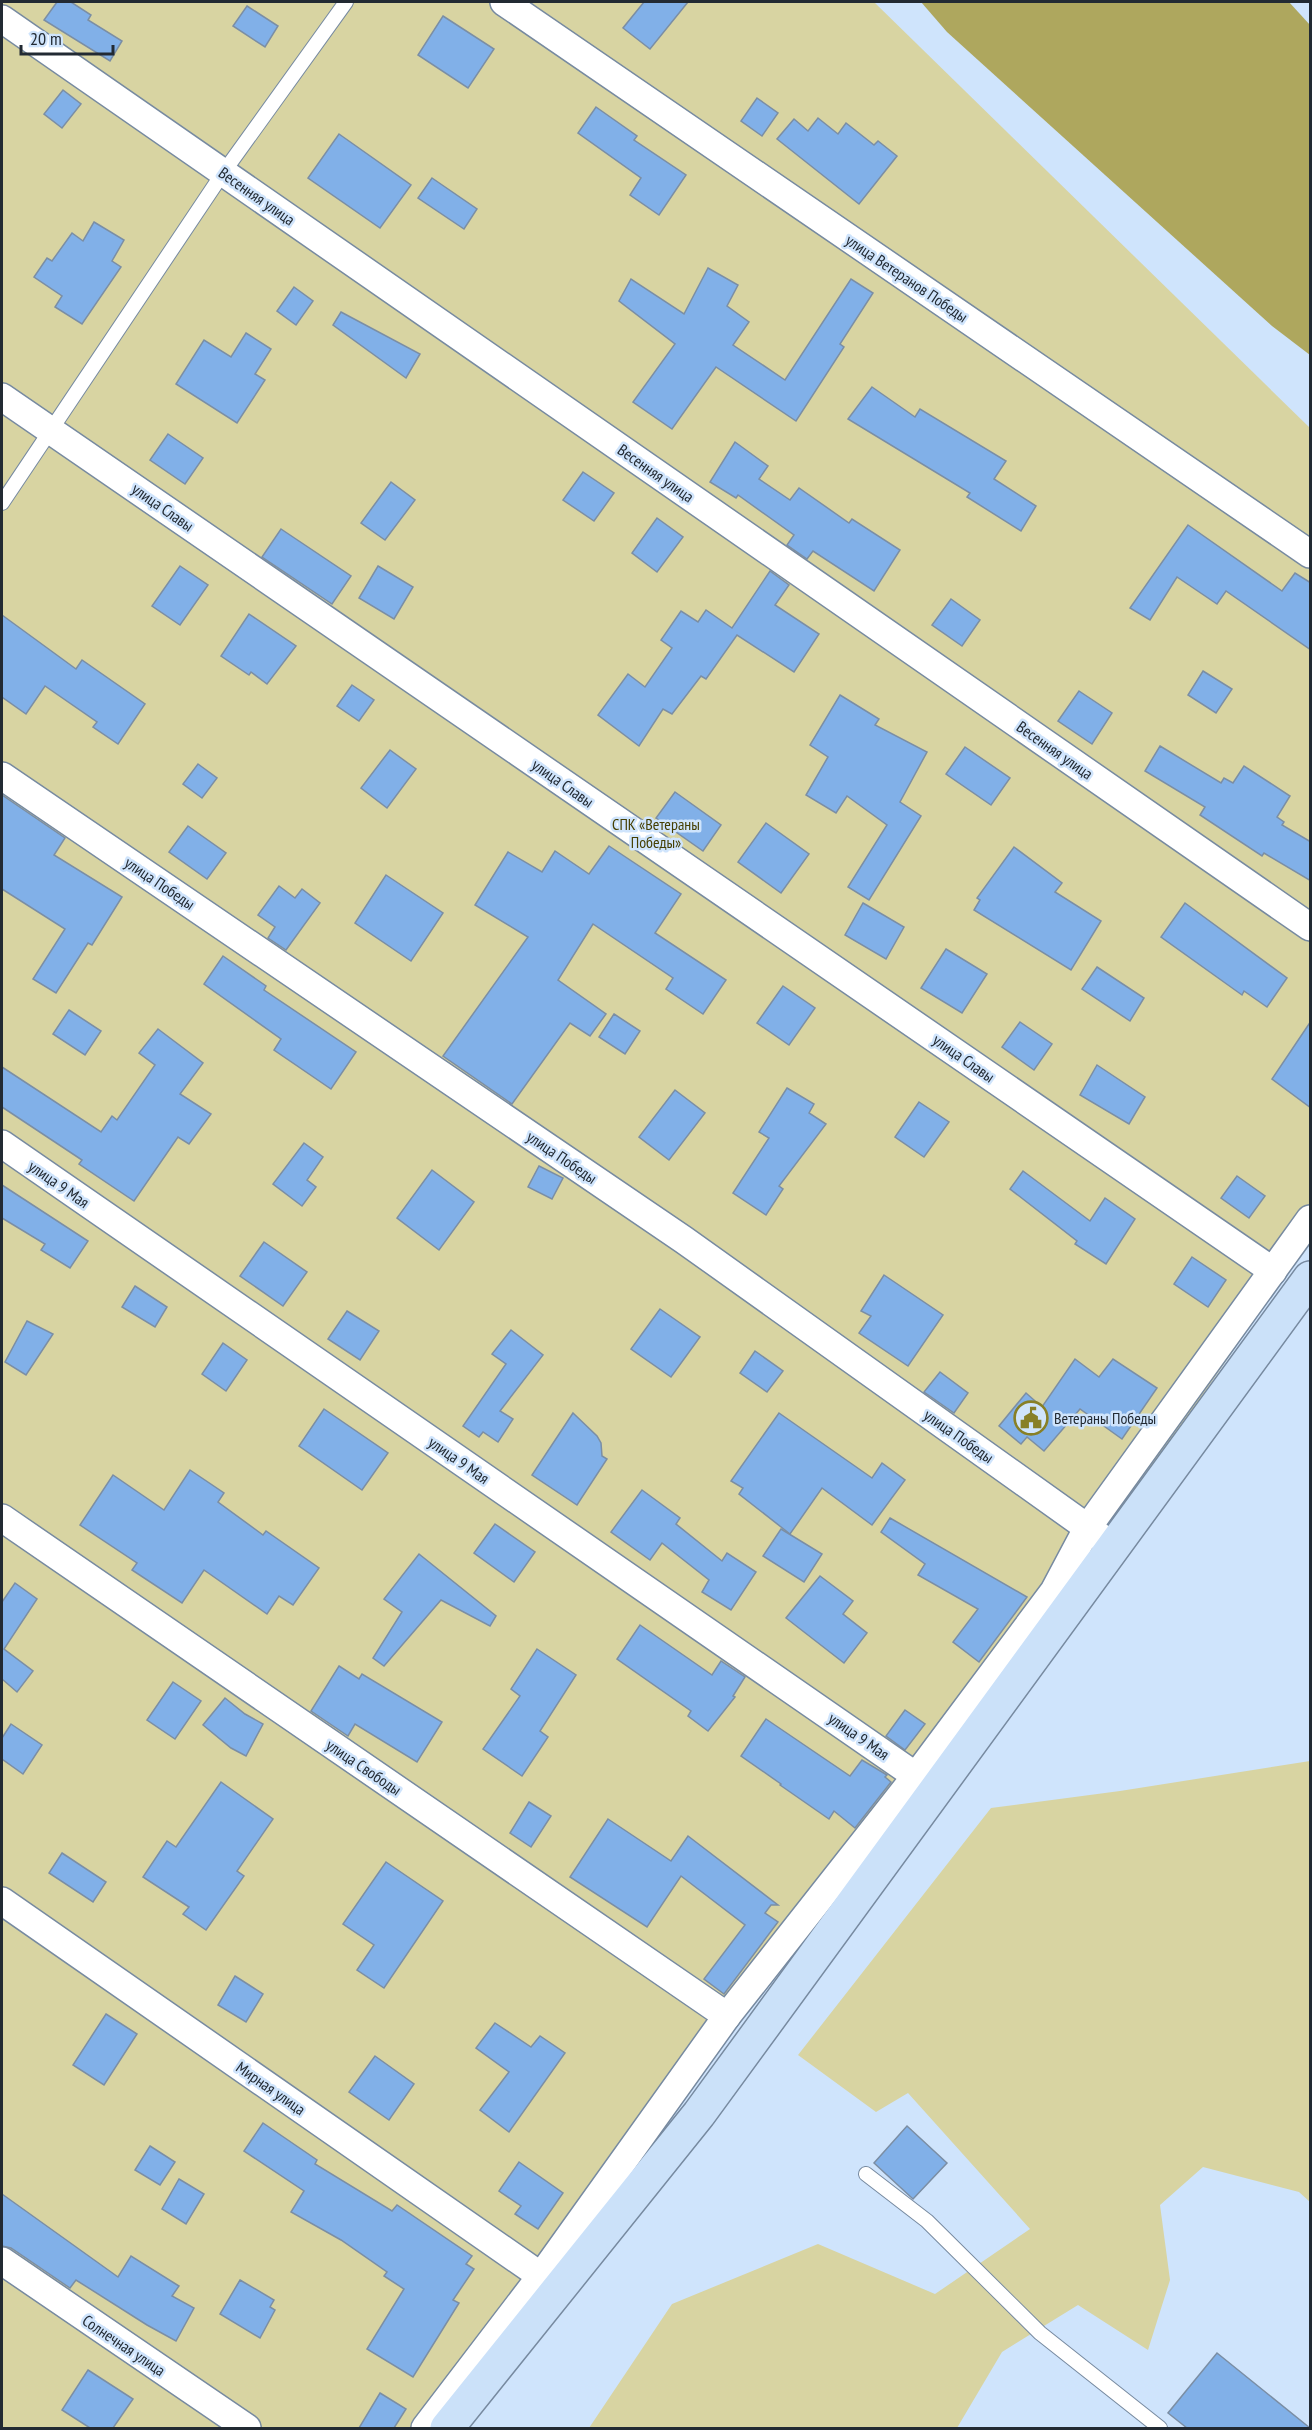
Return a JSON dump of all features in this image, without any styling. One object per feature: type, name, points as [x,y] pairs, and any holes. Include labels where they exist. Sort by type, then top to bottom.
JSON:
[{"type":"street","name":"улица Ветеранов Победы","points":[[504,2],[1311,554]]},
{"type":"street","name":"Весенняя улица","points":[[2,19],[1311,927]]},
{"type":"street","name":"улица Славы","points":[[2,397],[1292,1280]]},
{"type":"street","name":"улица Победы","points":[[2,776],[684,1240],[1088,1527],[1114,1548]]},
{"type":"street","name":"улица 9 Мая","points":[[2,1144],[916,1776]]},
{"type":"street","points":[[447,2428],[699,2114],[1114,1548],[1292,1280],[1311,1219]]},
{"type":"street","points":[[425,2428],[541,2276],[727,2016],[916,1776],[1054,1591],[1088,1527],[1292,1280]]},
{"type":"street","name":"улица Свободы","points":[[2,1518],[727,2016]]},
{"type":"street","name":"Мирная улица","points":[[2,1901],[541,2276]]},
{"type":"street","name":"Солнечная улица","points":[[2,2260],[247,2428]]},
{"type":"lane","points":[[2,503],[224,173],[346,2]]},
{"type":"lane","points":[[866,2175],[927,2221],[1040,2333],[1160,2428]]},
{"type":"green space","name":"СПК «Ветераны Победы»","points":[[2,2],[874,2],[1310,428],[1310,1239],[1162,1454],[410,2428],[2,2428]]},
{"type":"green space","points":[[1310,1761],[1310,2202],[1299,2192],[1203,2167],[1160,2205],[1170,2280],[1148,2350],[1078,2305],[1002,2352],[957,2428],[589,2428],[672,2304],[818,2244],[935,2294],[1030,2229],[908,2093],[876,2112],[798,2055],[991,1808],[1120,1791]]},
{"type":"shaded area","points":[[921,2],[1289,2],[1310,25],[1310,355],[1272,326],[947,32]]},
{"type":"building","points":[[57,2],[71,2],[91,15],[88,20],[122,41],[110,61],[44,20]]},
{"type":"building","points":[[644,2],[688,2],[650,49],[623,28]]},
{"type":"building","points":[[247,6],[278,26],[265,47],[233,26]]},
{"type":"building","points":[[443,16],[494,49],[468,88],[418,55]]},
{"type":"building","points":[[63,90],[81,104],[62,128],[44,114]]},
{"type":"building","points":[[757,98],[778,113],[762,136],[741,121]]},
{"type":"building","points":[[596,107],[637,136],[634,140],[686,175],[659,215],[630,195],[641,178],[578,133]]},
{"type":"building","points":[[818,118],[838,134],[846,123],[874,145],[878,141],[897,156],[859,204],[777,139],[794,119],[808,131]]},
{"type":"building","points":[[339,134],[411,185],[380,228],[308,178]]},
{"type":"building","points":[[432,178],[477,209],[464,229],[418,198]]},
{"type":"building","points":[[94,222],[124,240],[112,261],[121,267],[82,324],[55,307],[62,296],[34,277],[47,258],[52,261],[72,233],[83,241]]},
{"type":"building","points":[[708,268],[738,285],[727,306],[749,322],[733,345],[785,380],[851,279],[873,293],[840,344],[844,347],[796,421],[716,367],[672,429],[633,402],[675,344],[619,301],[631,279],[684,314]]},
{"type":"building","points":[[294,287],[313,301],[296,325],[277,311]]},
{"type":"building","points":[[341,312],[420,354],[406,378],[333,325]]},
{"type":"building","points":[[246,333],[271,349],[255,374],[265,380],[237,423],[176,384],[204,340],[231,357]]},
{"type":"building","points":[[872,387],[915,417],[920,409],[1006,461],[994,479],[1036,506],[1021,531],[967,497],[970,493],[848,419]]},
{"type":"building","points":[[168,434],[203,458],[185,484],[150,460]]},
{"type":"building","points":[[735,442],[768,466],[759,479],[790,500],[799,488],[849,523],[852,519],[900,550],[874,591],[813,551],[807,559],[787,545],[794,535],[738,495],[736,498],[710,482]]},
{"type":"building","points":[[583,472],[614,493],[594,521],[563,500]]},
{"type":"building","points":[[391,482],[415,500],[385,540],[361,523]]},
{"type":"building","points":[[657,518],[683,537],[657,572],[632,553]]},
{"type":"building","points":[[1188,525],[1282,591],[1295,573],[1311,583],[1311,650],[1226,591],[1217,604],[1177,577],[1150,620],[1130,608]]},
{"type":"building","points":[[281,529],[351,576],[332,604],[262,557]]},
{"type":"building","points":[[180,566],[208,585],[180,625],[152,606]]},
{"type":"building","points":[[378,566],[413,587],[394,619],[359,598]]},
{"type":"building","points":[[770,571],[789,585],[775,605],[819,634],[794,672],[737,635],[706,679],[701,676],[672,714],[663,709],[639,746],[598,715],[628,674],[645,687],[672,648],[661,640],[681,611],[698,622],[706,610],[732,628]]},
{"type":"building","points":[[951,599],[980,620],[962,646],[932,625]]},
{"type":"building","points":[[249,614],[296,646],[267,684],[251,672],[249,675],[221,656]]},
{"type":"building","points":[[2,615],[76,669],[82,660],[145,704],[118,744],[93,727],[97,722],[45,686],[26,714],[2,697]]},
{"type":"building","points":[[1203,671],[1232,689],[1216,713],[1188,695]]},
{"type":"building","points":[[352,685],[374,700],[359,721],[337,706]]},
{"type":"building","points":[[1079,691],[1112,713],[1092,744],[1058,721]]},
{"type":"building","points":[[840,695],[879,719],[875,725],[927,752],[900,802],[921,816],[869,900],[848,887],[887,825],[847,796],[836,813],[806,795],[828,757],[810,745]]},
{"type":"building","points":[[1160,746],[1221,783],[1224,778],[1233,783],[1244,766],[1290,796],[1277,817],[1284,822],[1282,825],[1311,842],[1311,881],[1264,853],[1262,856],[1200,815],[1205,807],[1145,771]]},
{"type":"building","points":[[965,747],[1010,778],[991,805],[946,774]]},
{"type":"building","points":[[390,750],[416,769],[387,808],[361,788]]},
{"type":"building","points":[[198,764],[217,778],[202,798],[183,784]]},
{"type":"building","points":[[675,792],[721,825],[703,851],[656,818]]},
{"type":"building","points":[[2,795],[65,838],[54,855],[122,897],[92,945],[88,943],[56,993],[33,979],[65,929],[2,889]]},
{"type":"building","points":[[766,823],[809,854],[781,893],[738,862]]},
{"type":"building","points":[[188,826],[226,853],[207,879],[169,852]]},
{"type":"building","points":[[609,846],[681,894],[655,933],[726,980],[703,1014],[666,989],[673,978],[593,924],[558,980],[606,1014],[590,1036],[570,1023],[512,1104],[443,1056],[528,937],[475,905],[508,852],[542,872],[555,851],[589,874]]},
{"type":"building","points":[[1014,847],[1062,883],[1055,892],[1101,921],[1071,970],[974,910],[980,900],[977,898]]},
{"type":"building","points":[[386,875],[443,913],[411,961],[355,923]]},
{"type":"building","points":[[279,886],[295,898],[302,889],[320,903],[286,950],[268,938],[275,927],[258,915]]},
{"type":"building","points":[[863,903],[904,927],[886,959],[845,935]]},
{"type":"building","points":[[1185,903],[1287,978],[1267,1007],[1244,991],[1242,995],[1161,937]]},
{"type":"building","points":[[946,949],[987,974],[962,1013],[921,988]]},
{"type":"building","points":[[223,956],[266,986],[264,990],[356,1052],[331,1089],[274,1050],[281,1039],[204,984]]},
{"type":"building","points":[[1097,967],[1144,998],[1130,1021],[1082,989]]},
{"type":"building","points":[[783,986],[815,1008],[789,1045],[757,1023]]},
{"type":"building","points":[[69,1010],[101,1031],[85,1055],[53,1034]]},
{"type":"building","points":[[614,1014],[640,1031],[625,1054],[599,1037]]},
{"type":"building","points":[[1311,1021],[1311,1108],[1272,1079]]},
{"type":"building","points":[[1020,1022],[1052,1044],[1034,1070],[1002,1047]]},
{"type":"building","points":[[158,1029],[203,1063],[180,1094],[211,1114],[189,1144],[178,1137],[134,1201],[79,1164],[82,1160],[2,1107],[2,1067],[101,1132],[112,1116],[117,1120],[155,1065],[139,1053]]},
{"type":"building","points":[[1097,1065],[1145,1097],[1129,1124],[1080,1095]]},
{"type":"building","points":[[787,1088],[814,1104],[809,1113],[826,1124],[779,1186],[783,1189],[766,1215],[733,1193],[769,1138],[759,1132]]},
{"type":"building","points":[[675,1090],[705,1113],[669,1160],[639,1137]]},
{"type":"building","points":[[919,1102],[949,1122],[924,1157],[895,1137]]},
{"type":"building","points":[[304,1143],[323,1157],[307,1180],[316,1187],[302,1206],[273,1184]]},
{"type":"building","points":[[539,1166],[563,1178],[552,1199],[528,1187]]},
{"type":"building","points":[[432,1170],[474,1202],[439,1250],[397,1218]]},
{"type":"building","points":[[1023,1171],[1090,1221],[1105,1198],[1135,1219],[1106,1264],[1075,1244],[1077,1241],[1010,1189]]},
{"type":"building","points":[[1237,1176],[1265,1196],[1249,1218],[1221,1198]]},
{"type":"building","points":[[2,1185],[88,1241],[70,1268],[41,1250],[45,1244],[2,1218]]},
{"type":"building","points":[[264,1242],[307,1272],[283,1306],[240,1276]]},
{"type":"building","points":[[1192,1257],[1226,1280],[1208,1307],[1174,1284]]},
{"type":"building","points":[[884,1275],[943,1315],[908,1366],[859,1333],[871,1316],[861,1311]]},
{"type":"building","points":[[135,1286],[167,1307],[155,1327],[122,1307]]},
{"type":"building","points":[[660,1309],[700,1337],[671,1377],[631,1349]]},
{"type":"building","points":[[347,1311],[379,1331],[360,1360],[328,1339]]},
{"type":"building","points":[[27,1321],[53,1334],[26,1375],[5,1362]]},
{"type":"building","points":[[511,1330],[543,1355],[500,1411],[513,1419],[498,1442],[483,1432],[479,1437],[463,1426],[506,1364],[492,1354]]},
{"type":"building","points":[[223,1343],[247,1360],[226,1391],[202,1374]]},
{"type":"building","points":[[755,1351],[783,1371],[767,1392],[740,1373]]},
{"type":"building","points":[[1075,1359],[1099,1377],[1113,1359],[1157,1388],[1122,1439],[1080,1409],[1044,1451],[1027,1437],[1021,1444],[999,1426],[1026,1393],[1042,1407]]},
{"type":"building","points":[[940,1372],[968,1393],[954,1413],[924,1392]]},
{"type":"building","points":[[324,1409],[388,1453],[362,1490],[299,1446]]},
{"type":"building","points":[[573,1413],[597,1436],[601,1443],[602,1456],[607,1459],[577,1505],[532,1475]]},
{"type":"building","points":[[779,1413],[872,1478],[882,1463],[905,1480],[872,1525],[822,1488],[790,1534],[739,1494],[743,1488],[731,1481]]},
{"type":"building","points":[[190,1470],[224,1493],[218,1502],[263,1535],[266,1531],[319,1568],[293,1605],[279,1596],[267,1614],[204,1570],[182,1603],[132,1570],[137,1563],[80,1525],[113,1475],[164,1510]]},
{"type":"building","points":[[642,1490],[680,1518],[676,1524],[722,1561],[727,1553],[756,1572],[731,1610],[702,1592],[709,1580],[662,1543],[650,1560],[611,1532]]},
{"type":"building","points":[[890,1518],[1027,1597],[979,1662],[953,1642],[978,1609],[918,1575],[925,1564],[881,1532]]},
{"type":"building","points":[[495,1524],[535,1552],[514,1582],[474,1553]]},
{"type":"building","points":[[781,1529],[822,1554],[804,1582],[763,1556]]},
{"type":"building","points":[[419,1554],[496,1616],[490,1626],[441,1600],[384,1666],[373,1658],[402,1612],[384,1599]]},
{"type":"building","points":[[820,1576],[853,1601],[843,1614],[867,1633],[844,1663],[786,1618]]},
{"type":"building","points":[[15,1583],[37,1599],[4,1649],[33,1671],[17,1692],[2,1679],[2,1602]]},
{"type":"building","points":[[640,1625],[712,1675],[721,1661],[745,1677],[733,1696],[735,1697],[708,1731],[688,1716],[691,1711],[617,1659]]},
{"type":"building","points":[[537,1649],[576,1675],[540,1731],[548,1737],[522,1776],[483,1749],[520,1696],[511,1689]]},
{"type":"building","points":[[339,1666],[359,1679],[362,1674],[442,1722],[417,1762],[355,1724],[348,1736],[311,1711]]},
{"type":"building","points":[[173,1682],[201,1701],[175,1739],[147,1720]]},
{"type":"building","points":[[225,1698],[245,1714],[263,1724],[246,1756],[231,1748],[203,1725]]},
{"type":"building","points":[[905,1710],[925,1724],[905,1750],[886,1736]]},
{"type":"building","points":[[766,1719],[850,1776],[862,1760],[887,1775],[885,1777],[891,1782],[855,1828],[834,1811],[829,1819],[741,1756]]},
{"type":"building","points":[[11,1724],[42,1745],[23,1774],[2,1759],[2,1738]]},
{"type":"building","points":[[221,1782],[273,1819],[237,1871],[244,1876],[206,1930],[183,1914],[189,1907],[143,1877],[167,1841],[176,1847]]},
{"type":"building","points":[[529,1802],[551,1816],[531,1847],[510,1833]]},
{"type":"building","points":[[608,1819],[671,1861],[688,1836],[778,1905],[771,1905],[765,1913],[778,1922],[724,1994],[704,1979],[745,1925],[681,1876],[647,1927],[570,1877]]},
{"type":"building","points":[[62,1853],[106,1882],[93,1902],[49,1873]]},
{"type":"building","points":[[386,1862],[443,1901],[384,1988],[357,1970],[374,1945],[343,1924]]},
{"type":"building","points":[[235,1976],[263,1994],[246,2022],[218,2005]]},
{"type":"building","points":[[106,2014],[137,2034],[104,2085],[73,2065]]},
{"type":"building","points":[[495,2023],[531,2047],[540,2036],[565,2053],[509,2132],[480,2110],[509,2072],[476,2048]]},
{"type":"building","points":[[375,2056],[414,2084],[389,2120],[349,2092]]},
{"type":"building","points":[[263,2123],[317,2160],[315,2164],[392,2211],[397,2205],[472,2256],[466,2264],[474,2269],[453,2300],[459,2303],[413,2377],[367,2349],[404,2289],[384,2276],[387,2272],[341,2240],[291,2212],[304,2191],[244,2151]]},
{"type":"building","points":[[907,2126],[947,2163],[913,2199],[874,2163]]},
{"type":"building","points":[[150,2146],[175,2162],[160,2185],[135,2170]]},
{"type":"building","points":[[519,2162],[563,2193],[538,2229],[515,2214],[521,2206],[499,2191]]},
{"type":"building","points":[[179,2179],[204,2194],[186,2224],[162,2209]]},
{"type":"building","points":[[2,2194],[118,2277],[131,2256],[179,2286],[172,2296],[194,2308],[176,2341],[76,2280],[70,2288],[11,2248],[2,2246]]},
{"type":"building","points":[[240,2280],[274,2300],[270,2307],[275,2310],[260,2338],[220,2314]]},
{"type":"building","points":[[1217,2353],[1310,2428],[1187,2428],[1168,2413]]},
{"type":"building","points":[[88,2370],[133,2399],[113,2428],[90,2428],[62,2410]]},
{"type":"building","points":[[380,2393],[406,2409],[394,2428],[359,2428]]},
{"type":"place","name":"Ветераны Победы","points":[[1031,1418]]}]
